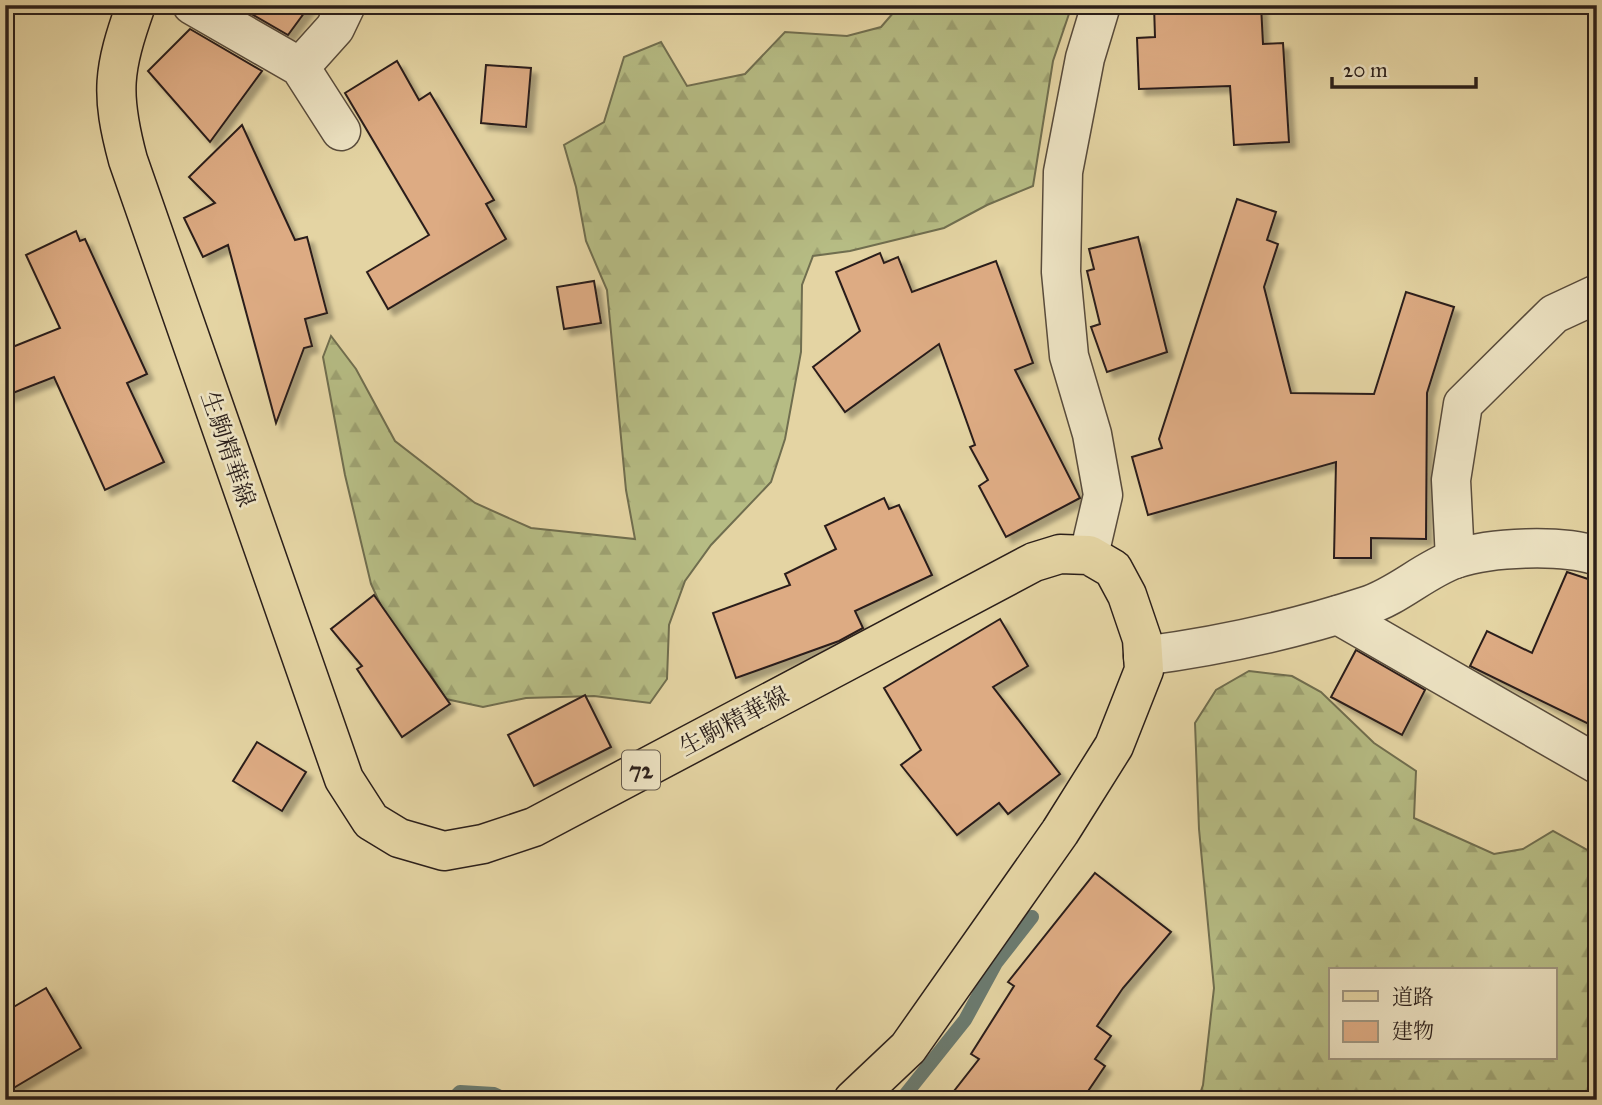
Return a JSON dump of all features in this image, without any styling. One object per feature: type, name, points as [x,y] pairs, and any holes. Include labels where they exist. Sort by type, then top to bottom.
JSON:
[{"type":"main road","name":"生駒精華線","points":[[136,5],[116,73],[116,115],[128,160],[344,779],[371,821],[399,838],[444,851],[483,844],[534,827],[1034,562],[1059,554],[1089,555]]},
{"type":"main road","points":[[853,1100],[908,1048],[1059,832],[1114,746],[1144,670],[1142,639],[1127,595],[1113,569],[1089,555]]},
{"type":"street","points":[[192,5],[300,67],[341,131]]},
{"type":"street","points":[[300,67],[335,28],[346,5]]},
{"type":"street","points":[[1089,555],[1104,495],[1092,434],[1069,356],[1061,272],[1062,184],[1085,58],[1101,5]]},
{"type":"street","points":[[1455,559],[1451,480],[1463,404],[1554,314],[1597,294]]},
{"type":"street","points":[[1143,656],[1197,649],[1277,633],[1338,615],[1370,605],[1455,559],[1523,548],[1581,551],[1597,556]]},
{"type":"street","points":[[1338,615],[1597,764]]},
{"type":"green space","points":[[900,5],[1072,5],[1053,61],[1033,186],[987,205],[944,228],[850,251],[813,256],[802,285],[801,352],[785,439],[771,482],[711,545],[685,581],[669,625],[667,679],[650,703],[594,696],[526,698],[483,707],[446,699],[430,674],[393,632],[371,584],[345,475],[323,357],[331,336],[356,369],[395,441],[475,503],[531,528],[635,539],[626,490],[607,290],[586,241],[576,187],[564,145],[604,122],[624,57],[661,42],[687,86],[745,74],[785,32],[847,36],[881,27]]},
{"type":"green space","points":[[1249,671],[1292,676],[1321,692],[1374,743],[1416,771],[1414,818],[1494,854],[1523,849],[1553,831],[1589,851],[1597,882],[1597,1100],[1198,1100],[1203,1085],[1214,988],[1199,829],[1195,723],[1216,690]]},
{"type":"building","points":[[236,5],[310,5],[288,35]]},
{"type":"building","points":[[1154,5],[1261,5],[1263,44],[1283,43],[1289,142],[1234,145],[1230,86],[1139,89],[1137,38],[1155,37]]},
{"type":"building","points":[[190,29],[262,71],[210,142],[148,71]]},
{"type":"building","points":[[397,61],[419,100],[430,93],[494,200],[486,204],[506,239],[388,309],[367,272],[429,235],[345,93]]},
{"type":"building","points":[[486,65],[531,68],[526,127],[481,123]]},
{"type":"building","points":[[242,125],[295,240],[307,237],[327,313],[305,319],[312,346],[304,348],[276,423],[228,245],[203,257],[184,218],[215,203],[189,177]]},
{"type":"building","points":[[1237,199],[1276,212],[1267,240],[1278,244],[1264,287],[1291,393],[1374,394],[1406,292],[1454,307],[1427,393],[1426,539],[1371,538],[1371,558],[1334,558],[1336,462],[1148,515],[1132,457],[1162,448],[1159,439]]},
{"type":"building","points":[[76,231],[80,241],[85,239],[147,374],[127,383],[164,462],[105,490],[54,377],[5,396],[5,350],[60,328],[26,255]]},
{"type":"building","points":[[1138,237],[1167,352],[1107,372],[1091,327],[1100,324],[1087,271],[1094,269],[1089,249]]},
{"type":"building","points":[[880,253],[884,263],[898,257],[912,292],[996,261],[1033,363],[1015,370],[1080,498],[1006,537],[979,486],[988,480],[970,447],[975,445],[939,344],[845,412],[813,367],[860,331],[836,272]]},
{"type":"building","points":[[594,281],[601,323],[564,329],[557,287]]},
{"type":"building","points":[[884,498],[889,509],[899,505],[932,575],[855,611],[863,628],[839,641],[736,678],[713,613],[790,585],[785,574],[836,549],[825,526]]},
{"type":"building","points":[[1567,572],[1597,582],[1597,728],[1470,666],[1487,631],[1532,653]]},
{"type":"building","points":[[374,595],[450,704],[402,737],[357,669],[362,666],[331,629]]},
{"type":"building","points":[[1000,619],[1028,666],[993,687],[1060,774],[1008,814],[999,803],[957,835],[901,765],[921,750],[884,688]]},
{"type":"building","points":[[1356,650],[1425,690],[1402,735],[1331,697]]},
{"type":"building","points":[[585,695],[611,747],[534,786],[508,735]]},
{"type":"building","points":[[257,742],[306,772],[282,811],[233,781]]},
{"type":"building","points":[[1095,873],[1171,932],[1123,988],[1097,1026],[1111,1036],[1095,1059],[1105,1066],[1082,1100],[947,1100],[979,1059],[971,1054],[1014,986],[1008,982]]},
{"type":"building","points":[[46,988],[81,1048],[5,1093],[5,1012]]},
{"type":"waterway","points":[[901,1100],[965,1020],[996,963],[1032,917]]},
{"type":"waterway","points":[[452,1100],[460,1092],[494,1094],[507,1100]]}]
